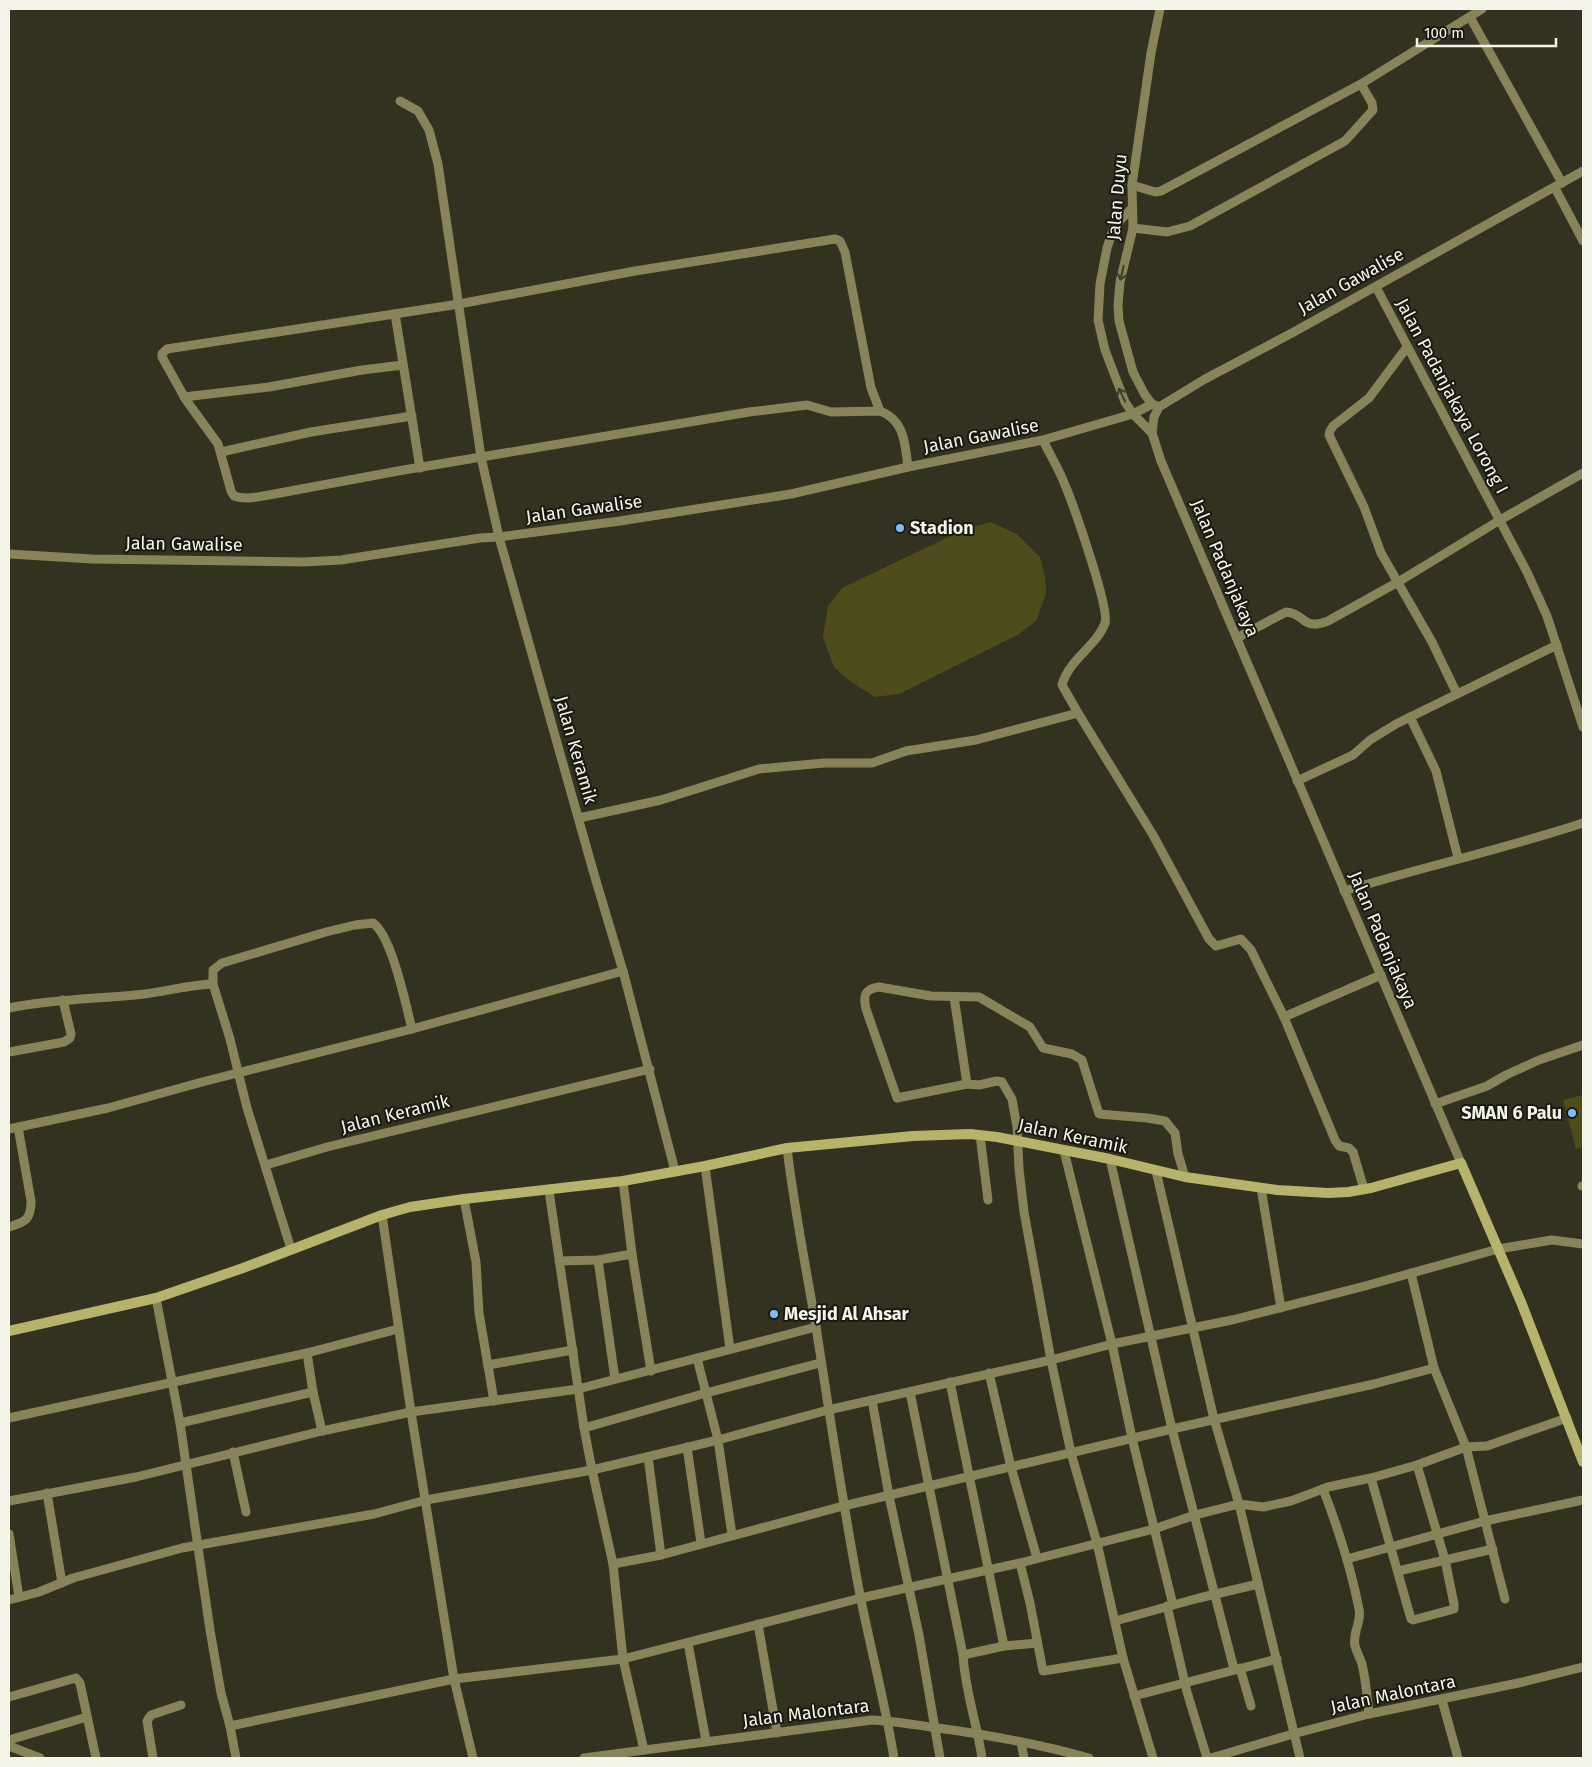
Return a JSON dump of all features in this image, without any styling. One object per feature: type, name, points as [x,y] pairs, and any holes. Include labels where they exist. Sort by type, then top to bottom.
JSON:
[{"type":"street","name":"Jalan Duyu","points":[[1156,405],[1139,384],[1133,372],[1118,316],[1120,282],[1134,228],[1132,185],[1151,53],[1160,9]]},
{"type":"street","points":[[1132,185],[1155,192],[1161,191],[1361,84],[1482,9]]},
{"type":"street","points":[[1470,17],[1559,185],[1583,241]]},
{"type":"street","points":[[1134,228],[1167,232],[1190,226],[1345,141],[1373,110],[1372,103],[1361,84]]},
{"type":"street","name":"Jalan Keramik","points":[[400,101],[418,111],[429,130],[438,164],[481,457],[499,537],[623,971],[675,1171]]},
{"type":"street","name":"Jalan Gawalise","points":[[9,554],[92,559],[304,562],[341,560],[480,538],[620,521],[792,494],[908,467],[1042,440],[1133,414],[1156,405],[1376,287],[1583,171]]},
{"type":"street","points":[[1132,208],[1114,227],[1107,248],[1100,284],[1098,312],[1105,350],[1119,390],[1133,414],[1152,433]]},
{"type":"street","points":[[880,411],[871,388],[845,252],[838,240],[825,240],[786,248],[635,271],[459,304],[358,318],[167,349],[164,351],[162,358],[184,397],[218,444],[231,491],[238,498],[249,498],[749,412],[807,405],[830,412],[880,411],[892,417],[904,435],[908,467]]},
{"type":"street","name":"Jalan Padanjakaya Lorong I","points":[[1376,287],[1500,520]]},
{"type":"street","points":[[395,314],[420,468]]},
{"type":"street","points":[[1407,347],[1369,398],[1333,426],[1329,433],[1361,500],[1378,546],[1432,642],[1457,694]]},
{"type":"street","points":[[184,397],[269,387],[362,370],[404,365]]},
{"type":"street","points":[[1152,433],[1156,405]]},
{"type":"street","points":[[221,452],[311,432],[412,416]]},
{"type":"street","name":"Jalan Padanjakaya","points":[[1152,433],[1161,461],[1498,1249],[1583,1462]]},
{"type":"street","points":[[1042,440],[1058,469],[1071,500],[1093,565],[1106,614],[1103,629],[1069,669],[1062,683],[1064,691],[1154,835],[1209,939],[1216,946],[1239,939],[1246,943],[1251,950],[1284,1017],[1334,1140],[1339,1146],[1349,1148],[1353,1152],[1364,1189]]},
{"type":"street","name":"Jalan Padanjakaya Lorong I","points":[[1237,638],[1286,612],[1293,613],[1310,624],[1317,625],[1328,621],[1398,582],[1500,520],[1583,474]]},
{"type":"street","points":[[1500,520],[1543,607],[1583,727]]},
{"type":"street","points":[[1297,781],[1347,758],[1370,740],[1410,717],[1557,645]]},
{"type":"street","points":[[579,818],[661,800],[759,769],[824,762],[872,763],[906,752],[976,740],[1078,713]]},
{"type":"street","points":[[1410,717],[1436,771],[1458,858]]},
{"type":"street","points":[[1344,891],[1583,823]]},
{"type":"street","points":[[291,1249],[213,984],[213,970],[222,963],[336,930],[355,925],[373,924],[381,930],[387,943],[403,992],[412,1029]]},
{"type":"street","points":[[9,1227],[26,1220],[30,1212],[30,1201],[13,1128],[108,1108],[202,1082],[412,1029],[623,971]]},
{"type":"street","points":[[1284,1017],[1381,975]]},
{"type":"street","points":[[9,1008],[63,1000],[144,994],[185,986],[213,984]]},
{"type":"street","points":[[1153,1758],[1122,1658],[1097,1543],[1071,1452],[1051,1360],[1024,1212],[1017,1127],[1012,1099],[1002,1082],[997,1081],[979,1085],[967,1084],[898,1098],[864,998],[866,992],[869,989],[879,987],[931,996],[972,996],[985,999],[1030,1027],[1043,1048],[1079,1057],[1084,1063],[1099,1114],[1165,1121],[1175,1133],[1184,1177]]},
{"type":"street","points":[[954,997],[967,1084]]},
{"type":"street","points":[[9,1052],[64,1042],[70,1038],[71,1034],[63,1000]]},
{"type":"street","points":[[1435,1104],[1487,1086],[1539,1060],[1583,1044]]},
{"type":"street","name":"Jalan Keramik","points":[[266,1165],[327,1147],[650,1070]]},
{"type":"street","name":"Jalan Keramik","points":[[9,1331],[156,1298],[234,1271],[382,1215],[428,1204],[623,1181],[787,1148],[922,1135],[980,1136],[1017,1141],[1110,1159],[1156,1172],[1184,1177],[1260,1188],[1328,1193],[1364,1189],[1461,1163]]},
{"type":"street","points":[[980,1136],[988,1200]]},
{"type":"street","points":[[787,1148],[799,1235],[816,1327],[820,1364],[844,1506],[894,1758]]},
{"type":"street","points":[[1064,1151],[1112,1344],[1154,1529],[1185,1682],[1207,1758]]},
{"type":"street","points":[[1110,1159],[1172,1428],[1215,1594],[1237,1669],[1251,1706]]},
{"type":"street","points":[[705,1166],[730,1349]]},
{"type":"street","points":[[1156,1172],[1214,1419],[1239,1504],[1300,1758]]},
{"type":"street","points":[[623,1181],[632,1254],[651,1370]]},
{"type":"street","points":[[1260,1188],[1281,1308]]},
{"type":"street","points":[[549,1190],[584,1428],[613,1564],[623,1659],[644,1750]]},
{"type":"street","points":[[464,1199],[476,1262],[478,1302],[494,1401]]},
{"type":"street","points":[[382,1215],[398,1329],[454,1679],[473,1758]]},
{"type":"street","points":[[9,1600],[89,1574],[197,1545],[374,1514],[426,1500],[592,1470],[718,1440],[828,1410],[1051,1360],[1112,1344],[1193,1329],[1281,1308],[1498,1249],[1552,1240],[1583,1244]]},
{"type":"street","points":[[559,1261],[598,1260],[632,1254]]},
{"type":"street","points":[[598,1260],[615,1380]]},
{"type":"street","points":[[1411,1273],[1434,1368],[1466,1447],[1505,1599]]},
{"type":"street","points":[[156,1298],[187,1464],[197,1545],[221,1693],[236,1758]]},
{"type":"street","points":[[9,1501],[136,1477],[232,1452],[411,1412],[578,1389],[816,1327]]},
{"type":"street","points":[[9,1418],[307,1353],[398,1329]]},
{"type":"street","points":[[488,1365],[573,1350]]},
{"type":"street","points":[[307,1353],[322,1431]]},
{"type":"street","points":[[697,1358],[718,1440],[732,1535]]},
{"type":"street","points":[[584,1428],[706,1393],[820,1364]]},
{"type":"street","points":[[613,1564],[661,1555],[844,1506],[1172,1428],[1283,1405],[1434,1368]]},
{"type":"street","points":[[989,1373],[1010,1467],[1037,1558]]},
{"type":"street","points":[[950,1382],[1004,1646]]},
{"type":"street","points":[[180,1423],[313,1392]]},
{"type":"street","points":[[910,1392],[949,1579],[963,1655],[968,1696],[982,1758]]},
{"type":"street","points":[[872,1400],[889,1496],[919,1634],[940,1758]]},
{"type":"street","points":[[230,1726],[454,1679],[623,1659],[861,1598],[1020,1563],[1154,1529],[1195,1515],[1239,1504],[1263,1507],[1291,1501],[1323,1489],[1417,1466],[1466,1447],[1488,1446],[1567,1418]]},
{"type":"street","points":[[687,1447],[701,1543]]},
{"type":"street","points":[[232,1452],[246,1512]]},
{"type":"street","points":[[648,1457],[661,1555]]},
{"type":"street","points":[[1372,1478],[1411,1619],[1413,1620],[1454,1609],[1445,1560],[1417,1466]]},
{"type":"street","points":[[1323,1489],[1336,1520],[1360,1611],[1360,1621],[1354,1639],[1362,1664],[1369,1714]]},
{"type":"street","points":[[48,1493],[62,1583]]},
{"type":"street","points":[[1347,1558],[1485,1521],[1583,1500]]},
{"type":"street","points":[[9,1534],[19,1597]]},
{"type":"street","points":[[1398,1571],[1493,1549]]},
{"type":"street","points":[[1020,1563],[1042,1672],[1122,1658]]},
{"type":"street","points":[[1115,1620],[1258,1584]]},
{"type":"street","points":[[758,1624],[777,1733]]},
{"type":"street","points":[[688,1643],[706,1742]]},
{"type":"street","points":[[963,1655],[1004,1646],[1037,1643]]},
{"type":"street","points":[[1134,1696],[1277,1659]]},
{"type":"street","name":"Jalan Malontara","points":[[1211,1758],[1369,1714],[1410,1704],[1442,1700],[1583,1667]]},
{"type":"street","points":[[9,1697],[76,1678],[80,1683],[96,1758]]},
{"type":"street","points":[[1442,1700],[1458,1758]]},
{"type":"street","points":[[153,1758],[147,1721],[151,1715],[181,1705]]},
{"type":"street","points":[[9,1740],[86,1717]]},
{"type":"street","name":"Jalan Malontara","points":[[584,1758],[858,1721],[888,1721],[978,1734],[1021,1742],[1065,1755],[1089,1758]]},
{"type":"street","points":[[1021,1742],[1024,1758]]},
{"type":"street","points":[[9,1746],[40,1758]]},
{"type":"shaded area","points":[[990,522],[1017,534],[1040,557],[1045,577],[1046,594],[1036,621],[1019,634],[899,694],[875,697],[847,679],[834,667],[823,637],[828,606],[842,588],[963,530]]},
{"type":"shaded area","points":[[1583,1095],[1583,1147],[1576,1149],[1563,1100]]},
{"type":"place","name":"Stadion","points":[[900,528]]},
{"type":"place","name":"SMAN 6 Palu","points":[[1572,1113]]},
{"type":"place","name":"Mesjid Al Ahsar","points":[[774,1314]]}]
